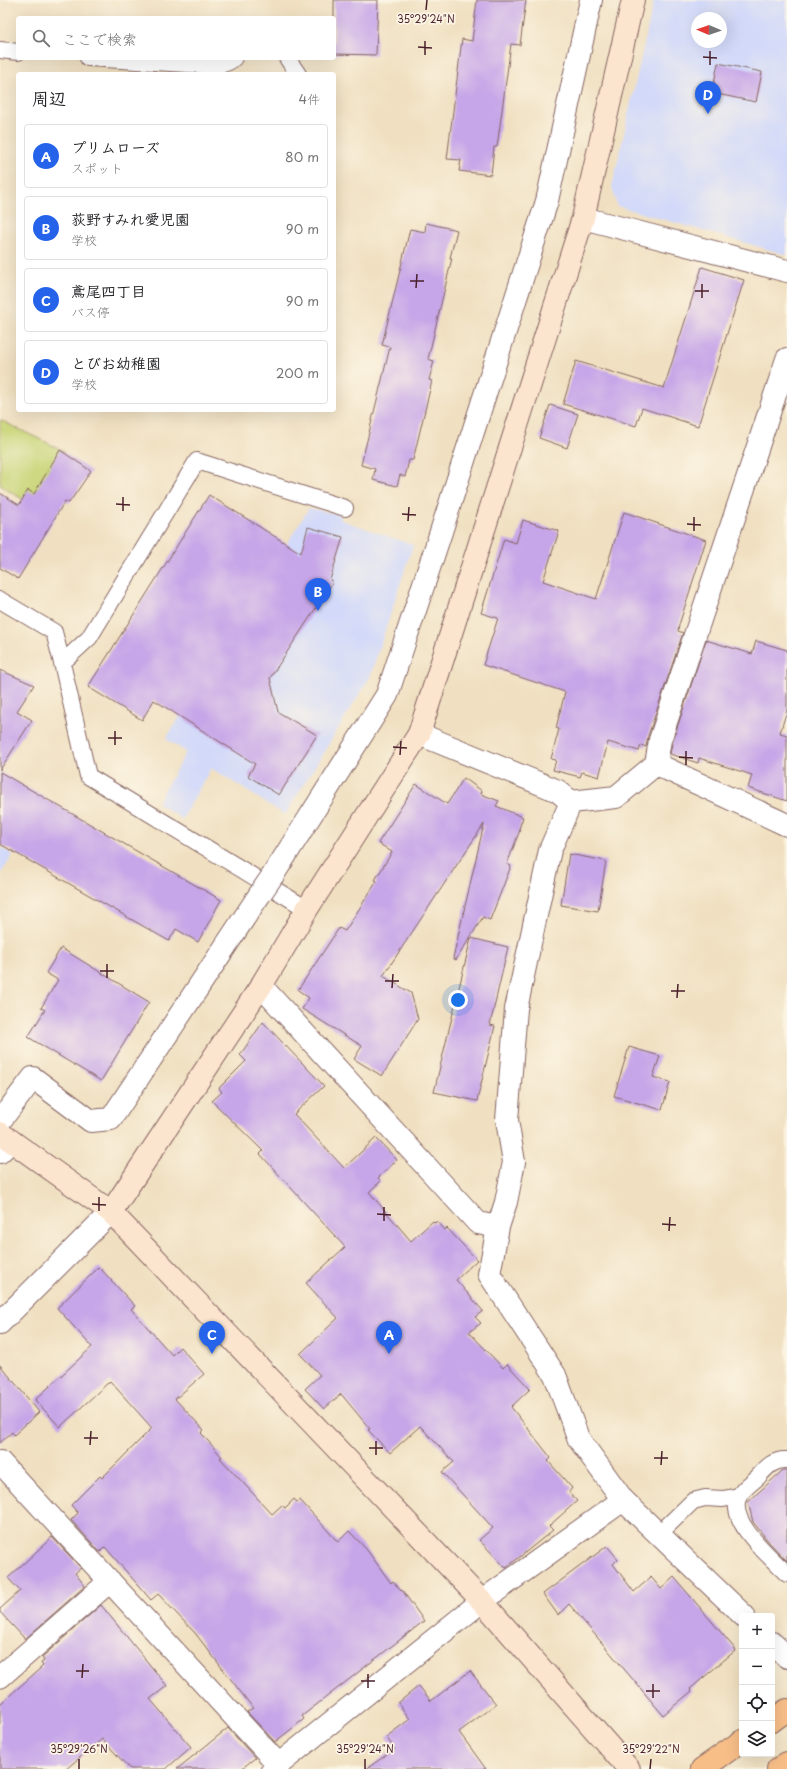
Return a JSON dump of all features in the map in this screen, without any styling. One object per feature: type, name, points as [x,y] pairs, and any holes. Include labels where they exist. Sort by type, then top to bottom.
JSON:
[{"type":"highway","points":[[775,1719],[787,1710]]},
{"type":"highway","points":[[702,1769],[739,1743]]},
{"type":"highway","points":[[778,1769],[787,1763]]},
{"type":"street","points":[[0,1121],[33,1078],[91,1121],[111,1119],[273,875],[387,695],[547,201],[591,0]]},
{"type":"street","points":[[0,1323],[111,1212],[261,986],[307,909],[419,734],[584,218],[633,0]]},
{"type":"street","points":[[584,218],[787,271]]},
{"type":"street","points":[[419,734],[558,791],[571,802],[616,797],[656,764],[660,740],[787,359]]},
{"type":"street","points":[[656,764],[787,825]]},
{"type":"street","points":[[571,802],[550,850],[516,1009],[507,1120],[514,1162],[506,1202],[498,1227],[489,1274],[555,1375],[578,1438],[622,1500],[741,1613]]},
{"type":"street","points":[[261,986],[478,1223],[498,1227]]},
{"type":"street","points":[[4,1142],[111,1212],[482,1601],[629,1769]]},
{"type":"street","points":[[0,1462],[276,1767],[482,1601],[622,1500]]},
{"type":"street","points":[[0,1677],[110,1582]]},
{"type":"street","points":[[775,1646],[787,1658]]},
{"type":"lane","points":[[0,50],[16,52]]},
{"type":"lane","points":[[110,60],[208,69],[219,64],[229,64]]},
{"type":"lane","points":[[288,60],[297,72]]},
{"type":"lane","points":[[62,663],[89,638],[197,461],[344,508]]},
{"type":"lane","points":[[0,600],[54,632],[88,776],[307,909]]},
{"type":"lane","points":[[787,1460],[780,1459],[770,1464],[739,1496],[736,1509],[742,1523],[753,1538],[787,1574]]},
{"type":"lane","points":[[659,1534],[693,1501],[705,1498],[723,1499],[739,1496]]},
{"type":"shaded area","points":[[654,0],[787,0],[787,255],[617,206],[612,187]]},
{"type":"shaded area","points":[[309,508],[341,515],[341,520],[413,545],[370,677],[285,815],[211,768],[182,819],[157,803],[186,752],[166,739]]},
{"type":"shaded area","points":[[0,847],[13,855],[0,875]]},
{"type":"green space","points":[[0,420],[64,451],[30,504],[0,485]]},
{"type":"building","points":[[334,0],[378,0],[376,55],[336,54],[336,16],[334,16]]},
{"type":"building","points":[[477,0],[526,0],[520,45],[511,44],[497,147],[494,147],[491,175],[459,171],[461,160],[447,159],[462,39],[472,41]]},
{"type":"building","points":[[718,63],[762,72],[756,102],[712,93]]},
{"type":"building","points":[[426,223],[457,230],[450,258],[452,258],[428,359],[434,361],[429,380],[432,381],[413,460],[409,460],[405,477],[400,475],[397,486],[373,480],[375,469],[361,465],[390,347],[382,345],[410,229],[425,232]]},
{"type":"building","points":[[702,267],[744,280],[698,426],[642,408],[636,426],[563,404],[576,361],[664,388]]},
{"type":"building","points":[[550,405],[578,414],[567,448],[539,438]]},
{"type":"building","points":[[60,450],[91,471],[69,503],[65,501],[18,579],[0,568],[0,493],[19,505],[28,490],[34,494]]},
{"type":"building","points":[[209,495],[301,553],[308,527],[343,537],[330,580],[333,582],[270,678],[278,712],[317,735],[279,795],[248,776],[255,764],[154,700],[142,720],[88,687]]},
{"type":"building","points":[[624,512],[706,540],[679,625],[678,631],[683,633],[648,736],[646,747],[641,745],[639,751],[608,742],[599,777],[582,772],[580,777],[553,770],[556,760],[551,759],[559,729],[556,728],[565,692],[483,665],[498,618],[481,613],[504,539],[516,543],[523,520],[559,531],[543,581],[596,599]]},
{"type":"building","points":[[706,640],[752,654],[756,641],[787,650],[787,710],[780,733],[787,735],[787,801],[748,788],[752,775],[699,758],[698,763],[670,754],[672,743]]},
{"type":"building","points":[[0,670],[34,685],[17,711],[32,720],[0,770]]},
{"type":"building","points":[[0,772],[221,900],[198,942],[176,929],[169,941],[0,844]]},
{"type":"building","points":[[464,778],[482,791],[481,794],[499,801],[496,806],[523,817],[520,830],[507,864],[511,866],[490,920],[483,917],[456,960],[453,958],[484,824],[383,976],[411,993],[418,1019],[382,1076],[354,1059],[362,1046],[302,1009],[309,998],[298,990],[339,928],[345,931],[377,881],[375,880],[392,852],[378,843],[416,784],[447,804]]},
{"type":"building","points":[[569,854],[606,861],[598,911],[561,905]]},
{"type":"building","points":[[471,938],[508,947],[490,1025],[495,1026],[477,1101],[434,1092]]},
{"type":"building","points":[[61,948],[149,1002],[101,1081],[28,1037],[45,1010],[41,1008],[58,980],[46,973]]},
{"type":"building","points":[[263,1022],[324,1086],[294,1114],[344,1168],[376,1138],[397,1160],[378,1178],[381,1181],[369,1192],[411,1241],[433,1221],[435,1223],[437,1221],[445,1230],[447,1228],[477,1260],[456,1280],[483,1311],[475,1317],[481,1323],[469,1332],[503,1368],[507,1364],[530,1389],[511,1407],[551,1458],[548,1461],[572,1488],[569,1492],[577,1501],[549,1526],[553,1530],[506,1568],[479,1540],[493,1528],[442,1472],[454,1462],[420,1426],[390,1453],[368,1430],[370,1429],[341,1394],[324,1409],[305,1389],[320,1375],[300,1354],[338,1318],[306,1283],[345,1247],[260,1154],[263,1151],[212,1101],[222,1092],[219,1088],[246,1061],[240,1055]]},
{"type":"building","points":[[629,1047],[660,1056],[653,1077],[670,1082],[662,1110],[614,1096]]},
{"type":"building","points":[[99,1267],[135,1306],[131,1309],[172,1355],[180,1347],[204,1374],[175,1399],[204,1430],[201,1433],[222,1457],[220,1458],[272,1514],[282,1505],[285,1508],[294,1499],[297,1502],[300,1500],[338,1542],[349,1531],[367,1550],[391,1583],[393,1581],[401,1591],[402,1590],[424,1621],[302,1716],[304,1719],[275,1742],[247,1712],[253,1708],[195,1633],[158,1594],[151,1600],[105,1547],[100,1552],[71,1520],[78,1513],[71,1505],[100,1476],[102,1478],[152,1428],[110,1381],[60,1427],[35,1400],[92,1347],[57,1308]]},
{"type":"building","points":[[0,1365],[39,1412],[14,1435],[12,1432],[0,1443]]},
{"type":"building","points":[[783,1470],[787,1470],[787,1561],[753,1522],[748,1502]]},
{"type":"building","points":[[52,1537],[81,1568],[75,1573],[85,1586],[25,1639],[0,1612],[0,1609],[20,1591],[8,1578]]},
{"type":"building","points":[[607,1546],[618,1559],[613,1564],[634,1592],[651,1577],[661,1589],[674,1577],[736,1650],[690,1689],[692,1691],[663,1715],[569,1604],[558,1615],[543,1594]]},
{"type":"building","points":[[101,1605],[167,1686],[150,1699],[191,1747],[166,1769],[130,1769],[102,1739],[66,1769],[0,1769],[0,1704],[43,1666],[41,1663],[44,1661],[42,1657]]},
{"type":"building","points":[[470,1671],[496,1704],[459,1732],[486,1769],[366,1769],[395,1749],[386,1737],[410,1719],[398,1703],[419,1686],[431,1701]]},
{"type":"building","points":[[228,1728],[255,1758],[241,1769],[177,1769]]},
{"type":"place","name":"とびお幼稚園","points":[[708,114]]},
{"type":"place","name":"荻野すみれ愛児園","points":[[318,611]]},
{"type":"place","name":"鳶尾四丁目","points":[[212,1354]]},
{"type":"place","name":"プリムローズ","points":[[389,1354]]}]
